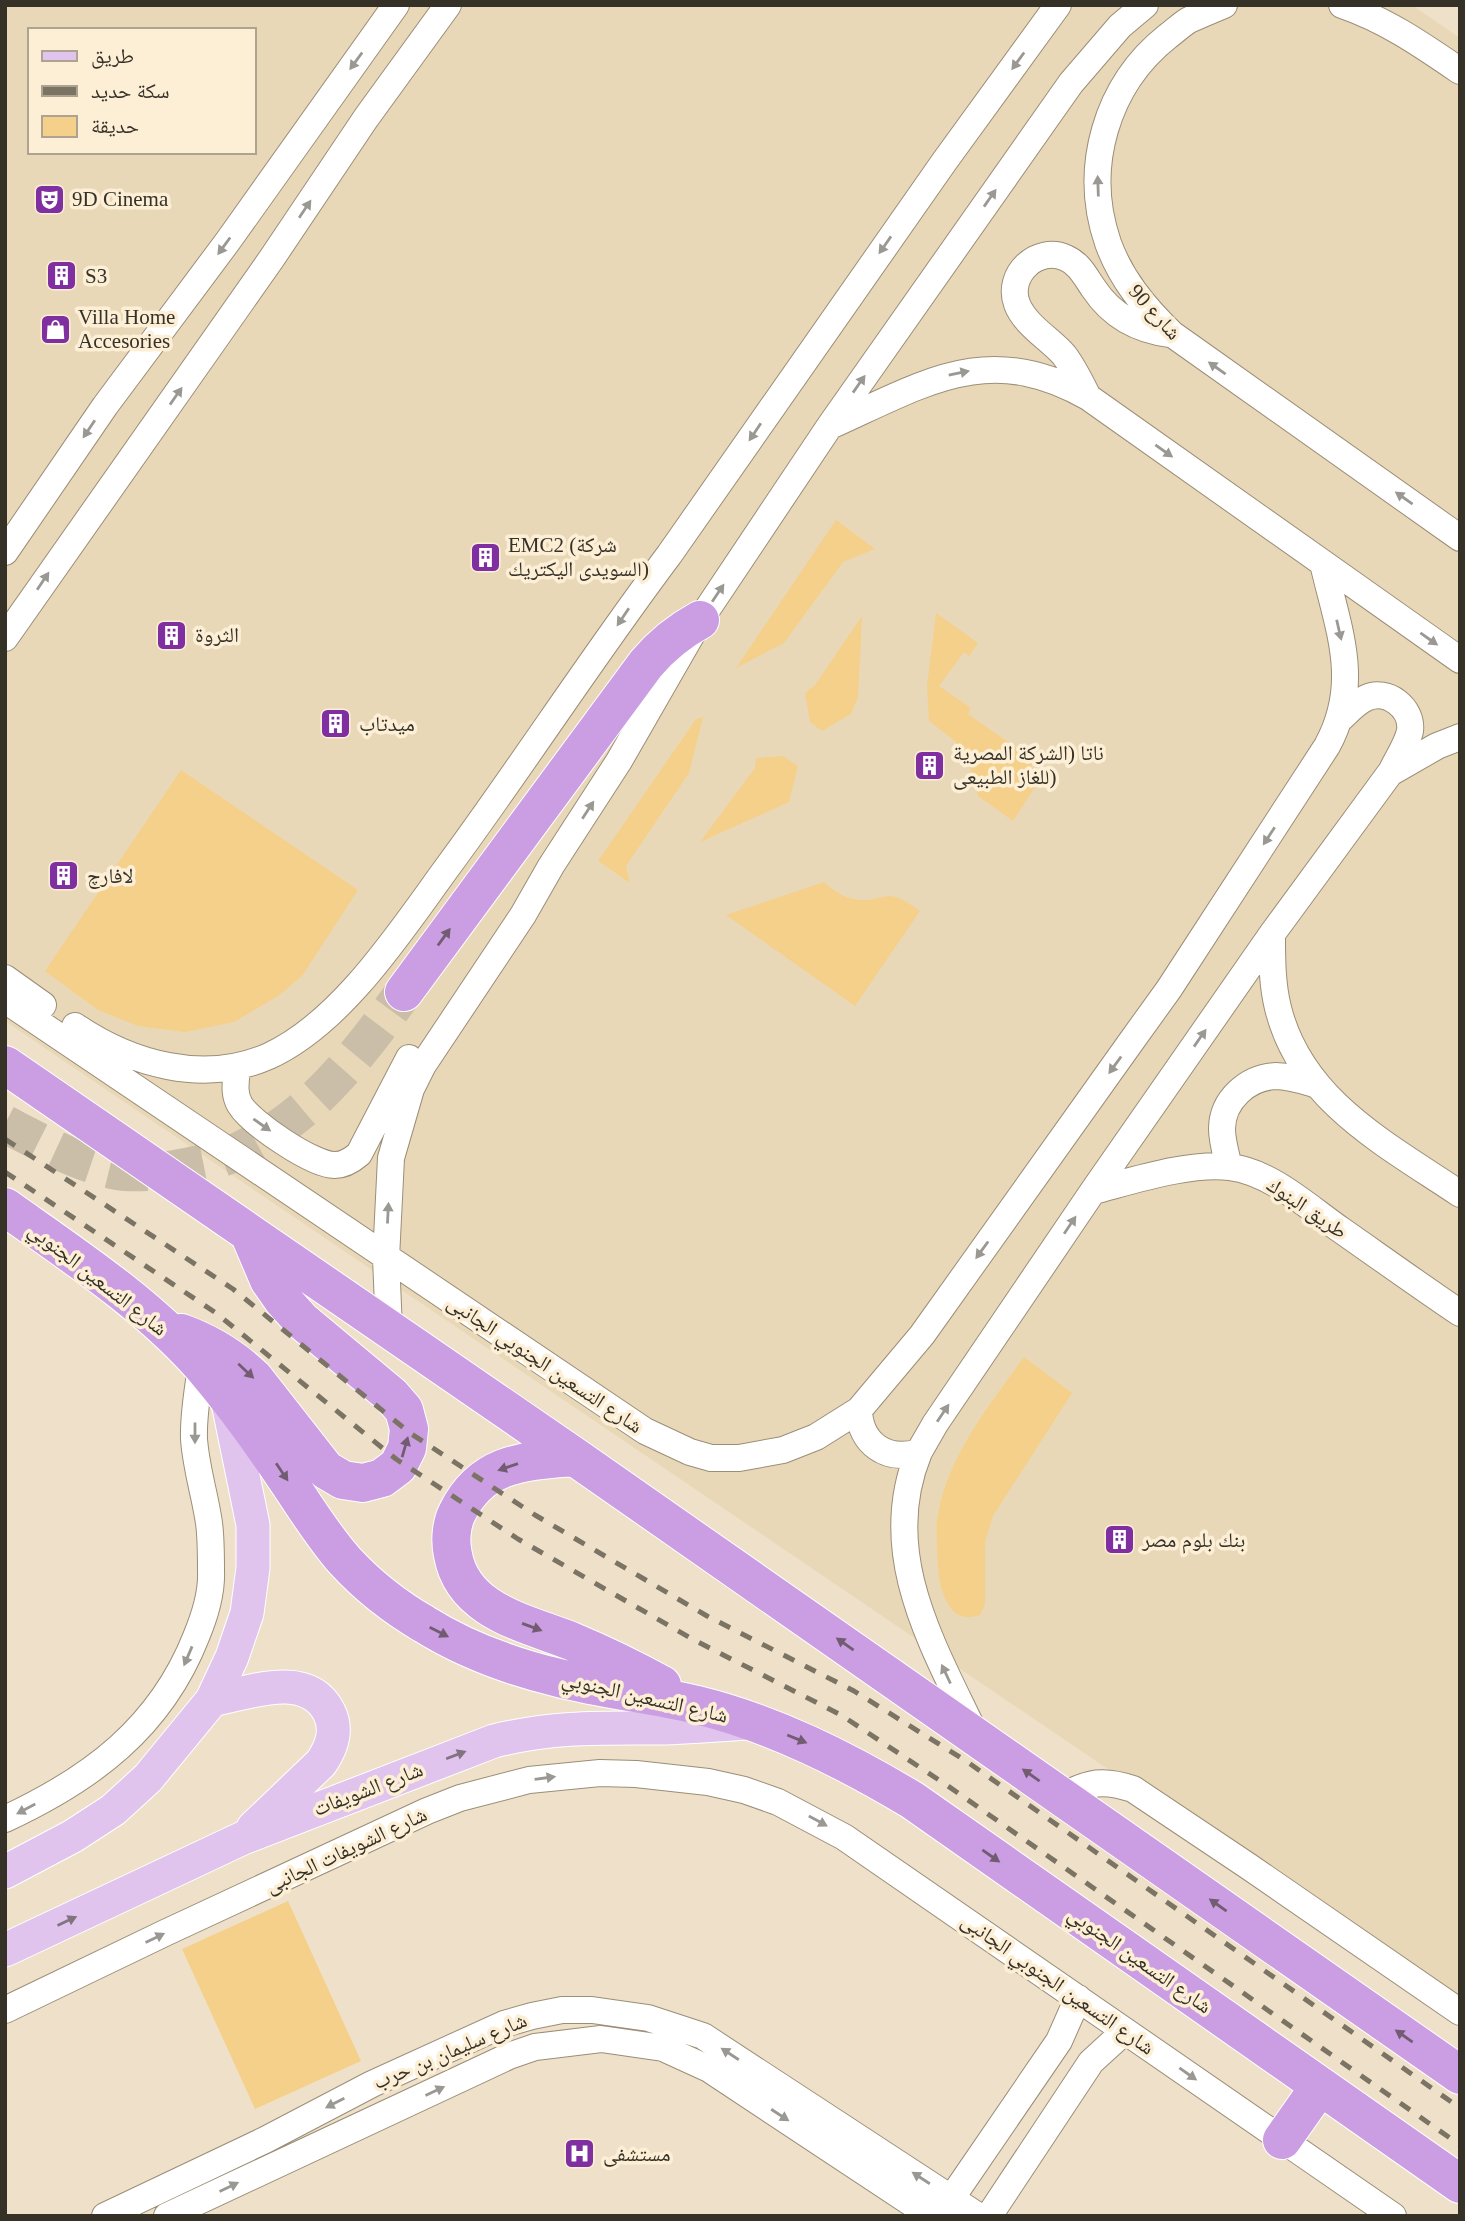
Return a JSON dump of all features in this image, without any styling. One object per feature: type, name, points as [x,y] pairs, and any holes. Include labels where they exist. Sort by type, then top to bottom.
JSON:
[{"type":"highway","points":[[404,992],[646,664],[663,645],[700,620]]},
{"type":"highway","points":[[5,1065],[575,1457],[1460,2075]]},
{"type":"highway","name":"شارع التسعين الجنوبي","points":[[5,1207],[100,1275],[165,1330],[201,1366],[227,1398],[344,1560],[382,1596],[425,1625],[490,1656],[560,1679],[698,1705],[755,1723],[848,1763],[912,1800],[1460,2184]]},
{"type":"highway","points":[[165,1330],[214,1347],[242,1367],[254,1378],[327,1470],[343,1480],[363,1483],[382,1478],[398,1466],[407,1448],[410,1429],[404,1410],[391,1395],[302,1320],[283,1300],[270,1280],[249,1233]]},
{"type":"highway","points":[[575,1457],[506,1466],[485,1477],[466,1496],[455,1518],[451,1544],[456,1572],[477,1599],[514,1620],[614,1661],[698,1705]]},
{"type":"highway","points":[[1283,2140],[1320,2086]]},
{"type":"main road","points":[[5,1872],[73,1836],[113,1810],[148,1779],[212,1700],[232,1657],[247,1613],[253,1568],[253,1525],[227,1398]]},
{"type":"main road","points":[[212,1700],[268,1689],[299,1688],[314,1694],[325,1705],[332,1719],[334,1735],[330,1750],[321,1763],[243,1838]]},
{"type":"main road","name":"شارع الشويفات","points":[[5,1950],[243,1838],[494,1741],[528,1732],[571,1727],[668,1728],[755,1723]]},
{"type":"street","points":[[5,552],[105,406],[228,241],[396,5]]},
{"type":"street","points":[[5,638],[272,258],[366,118],[448,5]]},
{"type":"street","points":[[13,995],[123,1054],[151,1063],[181,1068],[237,1068],[271,1055],[307,1032],[339,1005],[373,967],[521,766],[632,604],[697,517],[839,311],[1058,5]]},
{"type":"street","points":[[389,1330],[386,1258],[391,1158],[411,1089],[423,1065],[523,915],[551,866],[620,761],[700,620],[829,427],[1071,83],[1121,26],[1146,5]]},
{"type":"street","name":"شارع 90","points":[[1224,5],[1188,21],[1154,48],[1138,65],[1113,105],[1100,150],[1098,197],[1108,243],[1132,290],[1171,334],[1460,538]]},
{"type":"street","points":[[1342,5],[1381,20],[1460,72]]},
{"type":"street","points":[[1088,397],[1064,355],[1018,307],[1015,287],[1023,268],[1031,261],[1050,255],[1069,259],[1077,265],[1114,313],[1141,328],[1171,334]]},
{"type":"street","points":[[829,427],[931,380],[977,369],[1000,369],[1046,377],[1088,397],[1460,660]]},
{"type":"street","points":[[919,1452],[898,1456],[877,1448],[863,1431],[859,1410],[922,1335],[1169,989],[1327,746],[1340,719],[1346,688],[1346,670],[1323,564]]},
{"type":"street","points":[[976,1736],[934,1649],[909,1582],[905,1517],[919,1452],[935,1424],[1093,1191],[1272,934],[1390,774],[1410,730],[1409,717],[1402,706],[1392,698],[1379,695],[1367,697],[1340,719]]},
{"type":"street","points":[[1390,774],[1437,746],[1460,737]]},
{"type":"street","points":[[237,1068],[235,1090],[240,1105],[252,1118],[305,1155],[320,1162],[334,1165],[349,1162],[359,1154],[368,1140],[400,1073],[434,1019],[512,906],[551,866]]},
{"type":"street","points":[[1272,934],[1273,982],[1277,1007],[1295,1054],[1314,1084],[1344,1112],[1377,1137],[1460,1194]]},
{"type":"street","name":"شارع التسعين الجنوبي الجانبى","points":[[13,995],[386,1258],[645,1431],[690,1452],[711,1458],[739,1458],[783,1450],[816,1437],[859,1410]]},
{"type":"street","points":[[1228,1167],[1222,1129],[1223,1116],[1238,1091],[1255,1081],[1274,1076],[1314,1084]]},
{"type":"street","name":"طريق البنوك","points":[[1093,1191],[1191,1169],[1228,1167],[1246,1171],[1267,1180],[1460,1314]]},
{"type":"street","points":[[5,1819],[61,1790],[130,1738],[161,1703],[185,1664],[202,1620],[212,1575],[209,1524],[194,1437],[201,1366]]},
{"type":"street","name":"شارع الشويفات الجانبى","points":[[5,2010],[167,1932],[460,1798],[529,1780],[589,1773],[636,1774],[708,1782]]},
{"type":"street","name":"شارع التسعين الجنوبي الجانبى","points":[[708,1782],[744,1790],[778,1802],[844,1837],[1393,2216]]},
{"type":"street","points":[[1062,1796],[1099,1782],[1115,1783],[1133,1789],[1460,2012]]},
{"type":"street","points":[[945,2207],[1059,2041],[1078,1998]]},
{"type":"street","name":"شارع سليمان بن حرب","points":[[105,2216],[150,2206],[177,2182],[372,2084],[505,2024],[532,2015],[562,2010],[592,2010],[648,2018],[703,2036],[945,2207],[978,2216]]},
{"type":"street","points":[[989,2216],[1091,2062],[1125,2031]]},
{"type":"street","name":"شارع سليمان بن حرب","points":[[183,2213],[524,2050],[568,2041],[601,2039],[663,2048],[709,2069],[931,2216]]},
{"type":"street","points":[[177,2182],[183,2213]]},
{"type":"street","points":[[1359,2193],[1383,2216]]},
{"type":"shaded area","points":[[5,5],[1412,5],[1460,38],[1460,2008],[5,1021]]},
{"type":"green space","points":[[836,520],[875,549],[843,562],[784,643],[736,668]]},
{"type":"green space","points":[[936,613],[978,643],[969,656],[964,652],[939,686],[971,708],[968,714],[1035,761],[1025,775],[1037,784],[1013,821],[978,796],[968,761],[955,741],[929,721],[927,686]]},
{"type":"green space","points":[[862,616],[858,697],[851,714],[822,731],[810,722],[805,693],[815,685]]},
{"type":"green space","points":[[703,717],[689,773],[626,866],[630,883],[598,861],[696,719]]},
{"type":"green space","points":[[783,756],[798,766],[789,802],[700,842],[755,768],[756,758]]},
{"type":"green space","points":[[181,770],[358,890],[302,976],[278,996],[234,1022],[185,1032],[138,1026],[98,1010],[45,971]]},
{"type":"green space","points":[[824,882],[852,899],[895,897],[920,911],[855,1006],[726,915]]},
{"type":"green space","points":[[1024,1357],[1072,1393],[993,1516],[985,1542],[985,1604],[980,1615],[964,1617],[949,1605],[940,1581],[937,1521],[942,1498],[949,1476],[970,1434]]},
{"type":"green space","points":[[288,1901],[361,2061],[255,2109],[182,1949]]},
{"type":"tunnel","points":[[5,1124],[71,1156],[120,1171],[159,1171],[218,1160],[278,1129],[302,1110],[346,1067],[404,992]]},
{"type":"railway","points":[[5,1139],[233,1289],[410,1433],[535,1515],[707,1616],[854,1691],[966,1761],[1460,2108]]},
{"type":"railway","points":[[5,1172],[216,1313],[396,1459],[518,1539],[694,1640],[841,1715],[948,1786],[1460,2145]]},
{"type":"place","name":"9D Cinema","points":[[49,199]]},
{"type":"place","name":"S3","points":[[62,276]]},
{"type":"place","name":"Villa Home Accesories","points":[[55,329]]},
{"type":"place","name":"EMC2 (شركة السويدى اليكتريك)","points":[[485,557]]},
{"type":"place","name":"الثروة","points":[[172,635]]},
{"type":"place","name":"ميدتاب","points":[[336,724]]},
{"type":"place","name":"ناتا (الشركة المصرية للغاز الطبيعى)","points":[[930,765]]},
{"type":"place","name":"لافارﭺ","points":[[64,876]]},
{"type":"place","name":"بنك بلوم مصر","points":[[1119,1540]]},
{"type":"place","name":"مستشفى","points":[[580,2154]]}]
